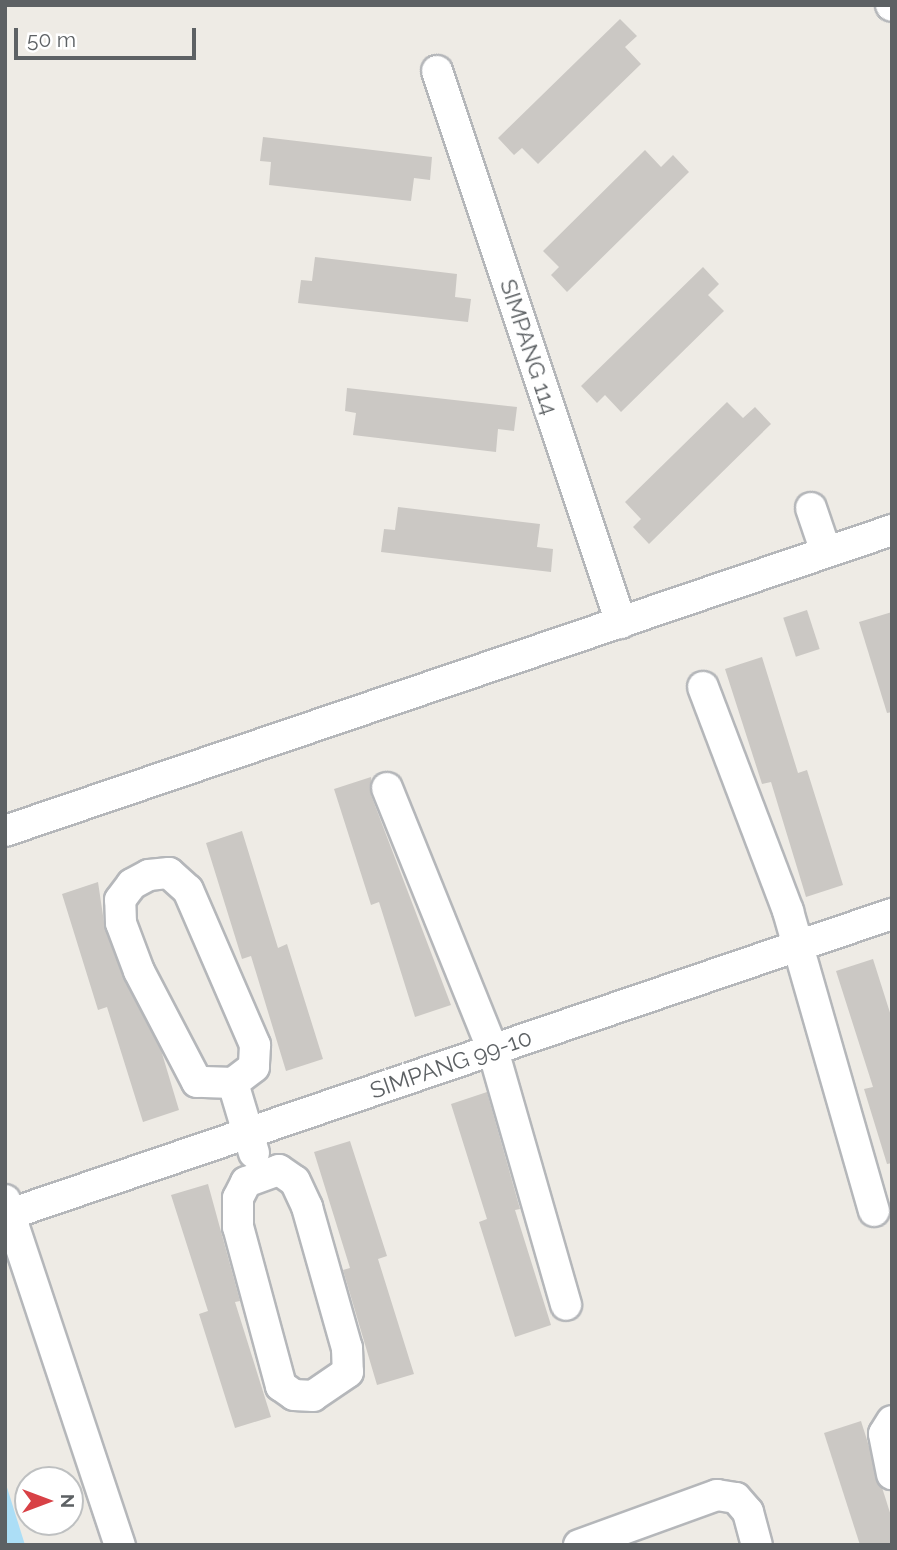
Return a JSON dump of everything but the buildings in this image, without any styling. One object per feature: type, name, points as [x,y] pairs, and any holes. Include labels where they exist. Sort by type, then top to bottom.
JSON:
[{"type":"street","name":"SIMPANG 114","points":[[437,71],[621,623]]},
{"type":"street","points":[[811,508],[826,552]]},
{"type":"street","points":[[5,831],[892,530]]},
{"type":"street","points":[[703,687],[799,946],[874,1211]]},
{"type":"street","points":[[387,788],[493,1050],[566,1305]]},
{"type":"street","points":[[169,873],[188,890],[237,995],[255,1056],[254,1067],[233,1083],[212,1087],[197,1082],[139,971],[121,923],[120,900],[149,875],[169,873]]},
{"type":"street","name":"SIMPANG 99-10","points":[[8,1207],[250,1133],[892,914]]},
{"type":"street","points":[[233,1083],[250,1133],[259,1174]]},
{"type":"street","points":[[279,1170],[295,1181],[347,1348],[348,1372],[313,1396],[294,1395],[281,1386],[251,1290],[238,1198],[246,1182],[259,1174],[279,1170]]},
{"type":"street","points":[[8,1207],[120,1545]]},
{"type":"street","points":[[892,1421],[884,1434],[892,1474]]},
{"type":"street","points":[[579,1545],[718,1495],[736,1498],[748,1512],[757,1545]]},
{"type":"water","points":[[5,1481],[14,1510],[14,1536],[22,1536],[25,1545],[5,1545]]}]
